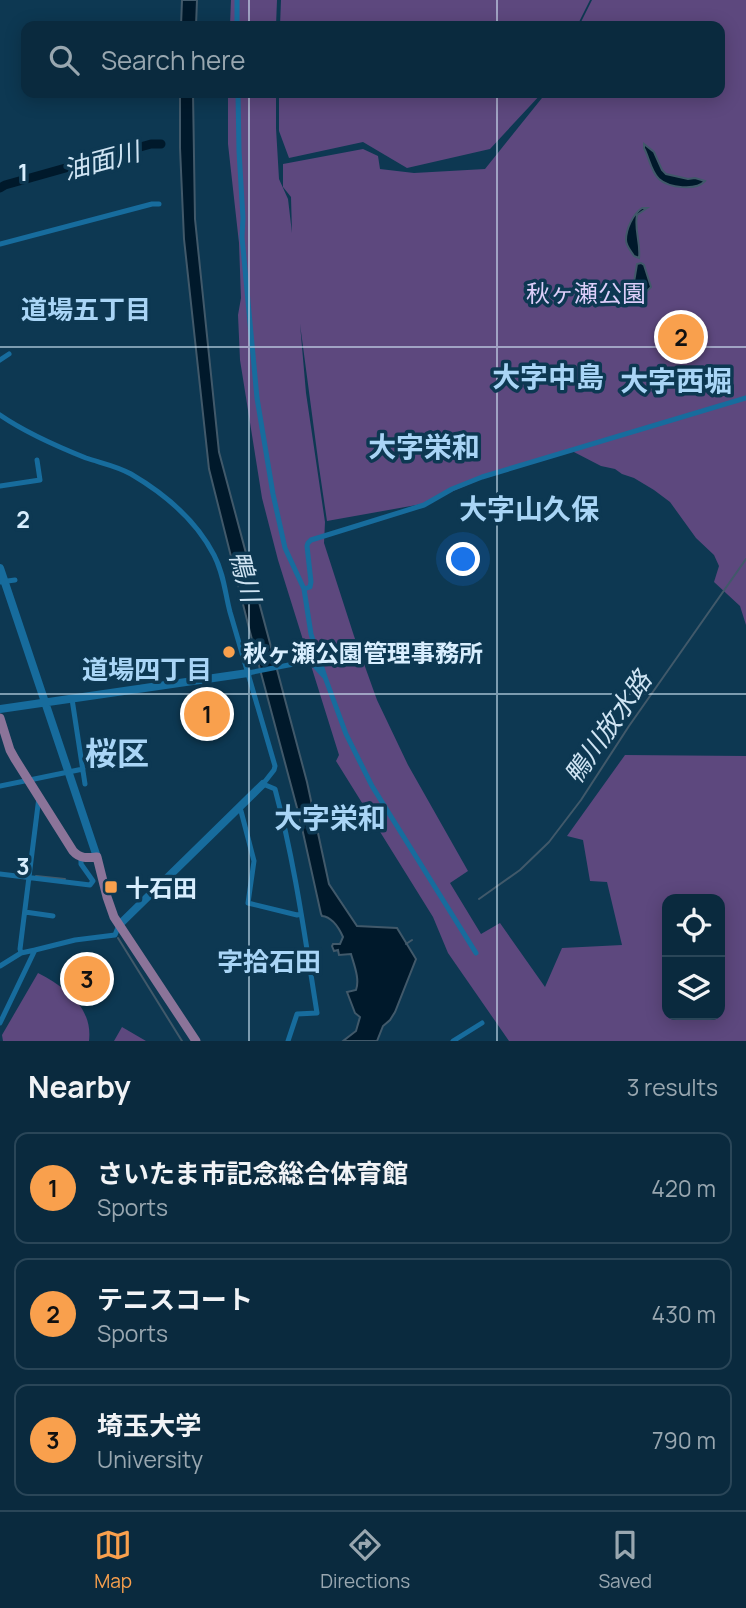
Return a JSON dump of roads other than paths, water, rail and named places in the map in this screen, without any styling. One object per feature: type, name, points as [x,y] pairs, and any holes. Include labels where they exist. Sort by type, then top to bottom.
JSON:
[{"type":"main road","points":[[0,719],[10,750],[73,851],[81,857],[97,857],[110,909],[196,1041]]},
{"type":"street","points":[[237,0],[237,21]]},
{"type":"street","points":[[238,98],[242,237],[257,398],[285,548],[304,589],[314,647],[346,734],[367,777],[476,953]]},
{"type":"street","points":[[0,244],[159,204]]},
{"type":"street","points":[[0,360],[9,354]]},
{"type":"street","points":[[304,589],[310,587],[311,582],[307,546],[311,540],[424,505],[452,489],[482,477],[746,398]]},
{"type":"street","points":[[0,415],[34,435],[90,459],[123,469],[179,508],[213,553],[222,573],[275,766],[262,785],[119,925],[115,935],[57,944],[22,953],[0,966]]},
{"type":"street","points":[[0,486],[40,480],[37,460]]},
{"type":"street","points":[[0,568],[2,582],[97,857]]},
{"type":"street","points":[[2,582],[15,580]]},
{"type":"street","points":[[0,709],[72,699],[85,701],[304,661],[311,662],[325,677]]},
{"type":"street","points":[[72,699],[85,784]]},
{"type":"street","points":[[0,786],[83,769]]},
{"type":"street","points":[[262,785],[275,789],[291,851],[317,1013],[297,1014],[288,1041]]},
{"type":"street","points":[[22,953],[20,949],[39,796]]},
{"type":"street","points":[[239,808],[254,861],[248,903],[301,914]]},
{"type":"street","points":[[0,874],[90,885],[93,881],[81,864],[81,857]]},
{"type":"street","points":[[25,912],[53,916]]},
{"type":"street","points":[[0,1023],[36,950]]},
{"type":"street","points":[[453,1041],[482,1023]]},
{"type":"water","points":[[182,0],[197,0],[196,21],[181,21]]},
{"type":"water","name":"鴨川","points":[[180,98],[193,98],[195,219],[219,452],[307,782],[329,884],[357,926],[397,928],[416,959],[395,1012],[383,1026],[377,1041],[343,1041],[356,1031],[360,1017],[355,1013],[347,992],[356,990],[356,972],[351,954],[339,955],[338,950],[334,951],[333,944],[340,944],[343,937],[335,924],[321,914],[300,819],[209,469],[184,239]]},
{"type":"water","points":[[644,144],[654,152],[666,174],[705,181],[689,187],[663,182],[654,172]]},
{"type":"water","points":[[642,208],[647,208],[637,215],[639,258],[634,256],[626,240],[631,222]]},
{"type":"water","points":[[641,263],[651,287],[647,291],[639,289],[634,282],[637,264]]},
{"type":"waterway","name":"油面川","points":[[0,188],[151,144],[161,144]]},
{"type":"waterway","name":"鴨川放水路","points":[[479,899],[520,870],[549,842],[581,800],[629,726],[746,559]]},
{"type":"waterway","points":[[36,876],[65,879]]},
{"type":"waterway","points":[[118,938],[182,1041]]},
{"type":"waterway","name":"鴨川放水路","points":[[406,944],[412,940]]},
{"type":"place","name":"テニスコート","points":[[681,337]]},
{"type":"place","name":"秋ヶ瀬公園管理事務所","points":[[229,652]]},
{"type":"place","name":"さいたま市記念総合体育館","points":[[207,714]]},
{"type":"place","name":"十石田","points":[[111,887]]},
{"type":"place","name":"埼玉大学","points":[[87,979]]},
{"type":"district","name":"道場五丁目","points":[[86,309]]},
{"type":"district","name":"大字中島","points":[[548,376]]},
{"type":"district","name":"大字西堀","points":[[676,380]]},
{"type":"district","name":"大字栄和","points":[[424,446]]},
{"type":"district","name":"大字山久保","points":[[529,508]]},
{"type":"district","name":"道場四丁目","points":[[147,669]]},
{"type":"district","name":"桜区","points":[[117,753]]},
{"type":"district","name":"大字栄和","points":[[330,817]]},
{"type":"district","name":"字拾石田","points":[[269,961]]},
{"type":"park label","name":"秋ヶ瀬公園","points":[[586,292]]}]
